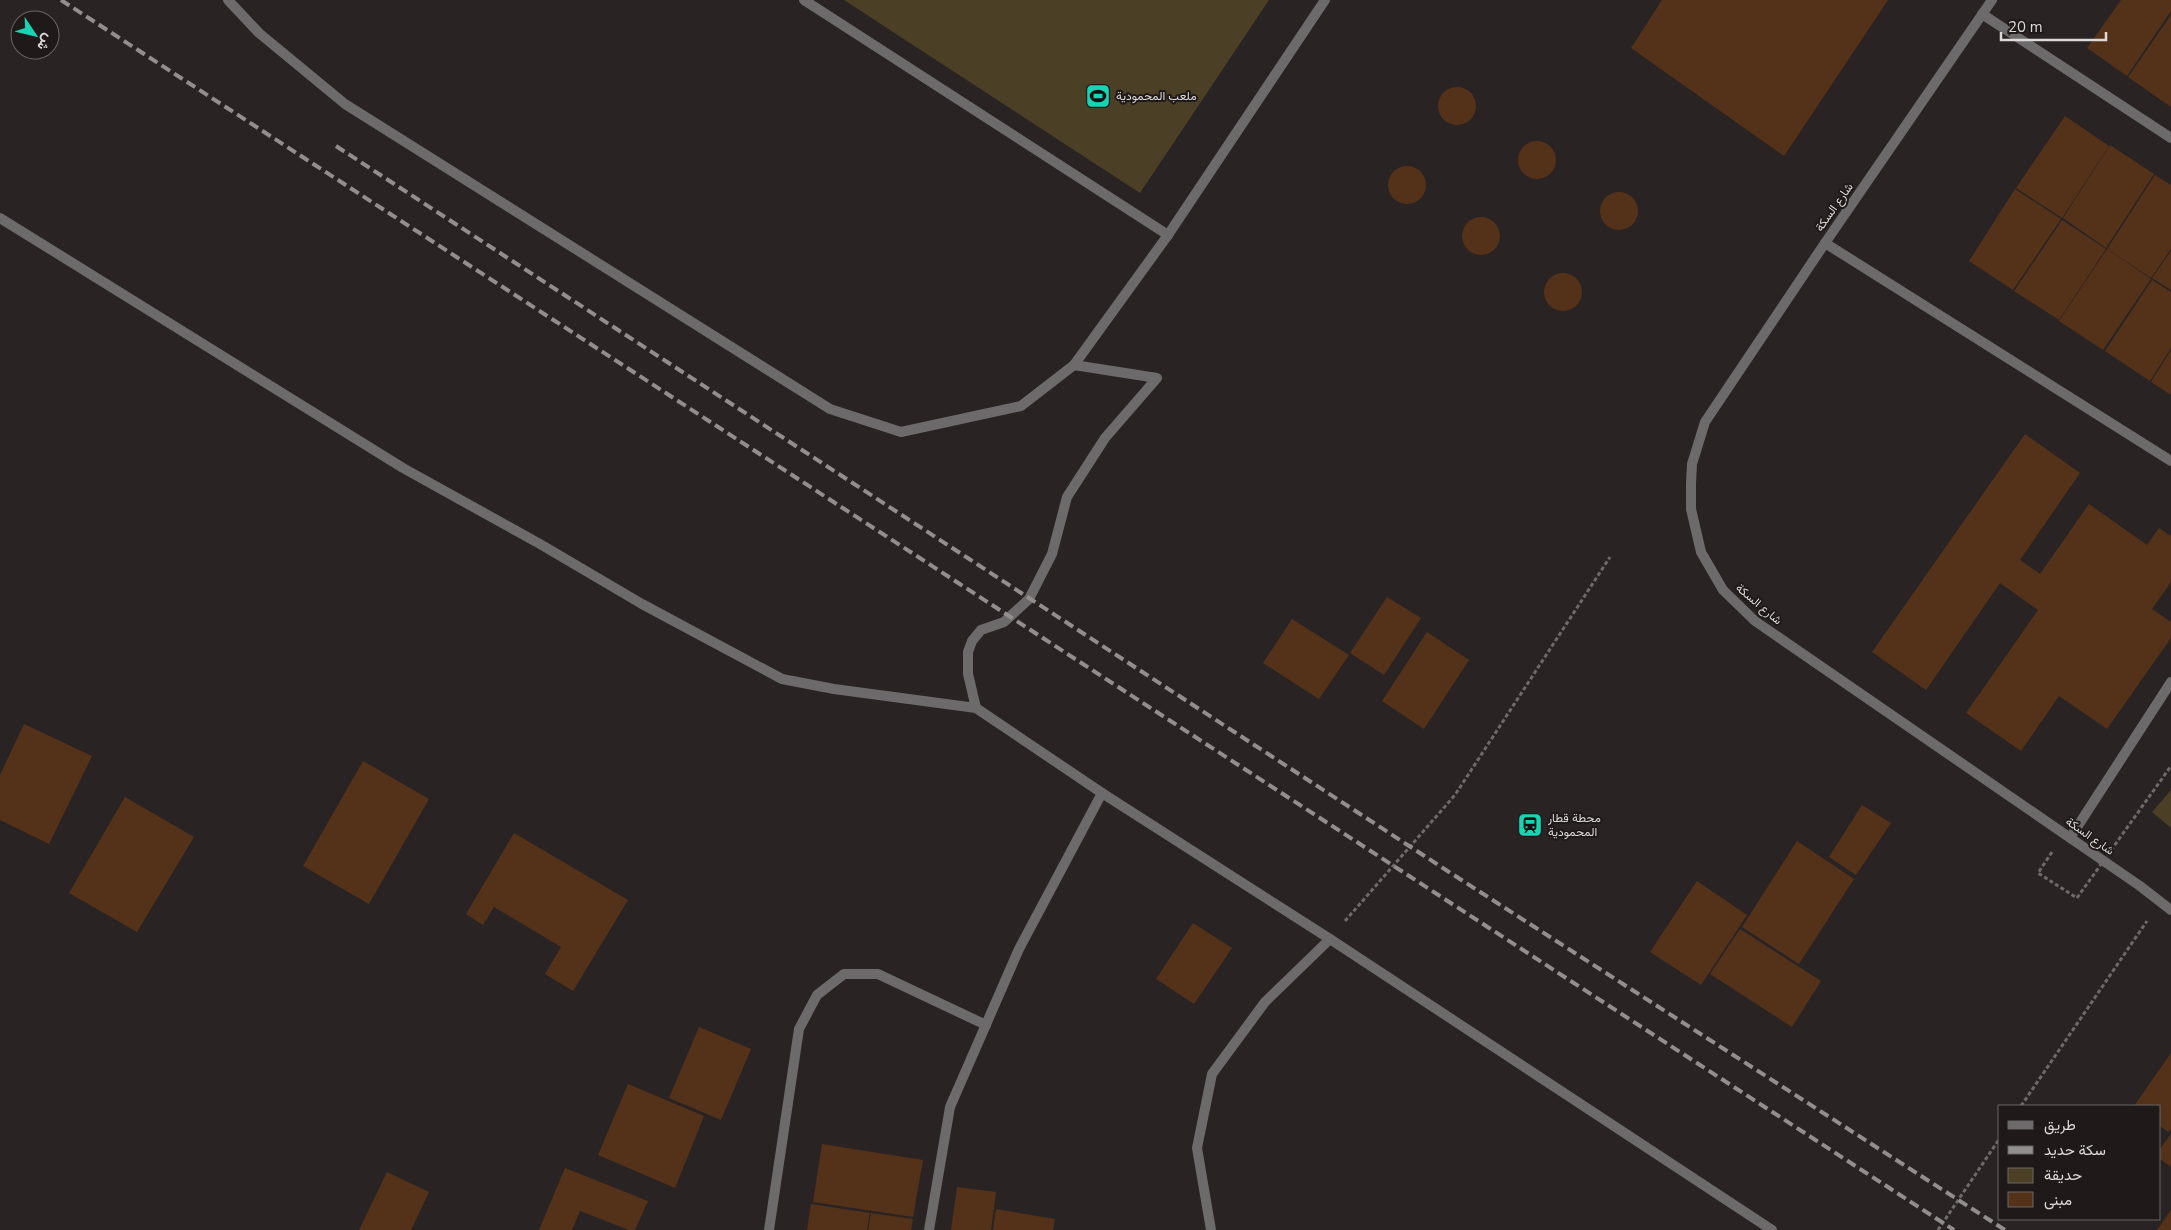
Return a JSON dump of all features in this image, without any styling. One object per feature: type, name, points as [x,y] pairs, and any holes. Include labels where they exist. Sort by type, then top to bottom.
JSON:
[{"type":"street","points":[[228,0],[259,33],[346,104],[830,409],[901,432],[1021,406],[1074,365],[1168,236],[1325,0]]},
{"type":"street","points":[[804,0],[1168,236]]},
{"type":"street","name":"شارع السكة","points":[[1992,0],[1705,422],[1692,464],[1691,509],[1701,552],[1723,590],[1755,621],[2070,838],[2171,910]]},
{"type":"street","points":[[1982,14],[2171,138]]},
{"type":"street","points":[[0,218],[403,468],[540,544],[642,604],[782,679],[834,689],[976,708],[1102,793],[1330,939],[1772,1230]]},
{"type":"street","points":[[1825,243],[2171,461]]},
{"type":"street","points":[[976,708],[968,674],[968,652],[972,641],[981,630],[1004,622],[1029,599],[1052,554],[1067,497],[1105,438],[1157,378],[1074,365]]},
{"type":"street","points":[[2070,838],[2171,682]]},
{"type":"street","points":[[929,1230],[950,1107],[1019,949],[1102,793]]},
{"type":"street","points":[[1211,1230],[1197,1148],[1212,1074],[1265,1002],[1330,939]]},
{"type":"street","points":[[769,1230],[799,1029],[817,995],[844,974],[878,974],[986,1026]]},
{"type":"path","points":[[1330,939],[1455,795],[1610,556]]},
{"type":"path","points":[[2038,873],[2078,898],[2171,766]]},
{"type":"path","points":[[2022,1105],[2160,902]]},
{"type":"path","points":[[1938,1230],[1998,1141]]},
{"type":"green space","name":"ملعب المحمودية","points":[[844,0],[1269,0],[1140,193]]},
{"type":"green space","points":[[2171,790],[2171,828],[2152,812]]},
{"type":"building","points":[[1662,0],[1888,0],[1784,156],[1631,48]]},
{"type":"building","points":[[2121,0],[2171,0],[2171,11],[2127,76],[2087,48]]},
{"type":"building","points":[[2171,15],[2171,107],[2128,77]]},
{"type":"building","points":[[1457,87],[1471,92],[1476,106],[1471,120],[1457,125],[1443,120],[1438,106],[1443,92]]},
{"type":"building","points":[[2065,116],[2109,146],[2062,218],[2016,188]]},
{"type":"building","points":[[1537,141],[1551,146],[1556,160],[1551,174],[1537,179],[1523,174],[1518,160],[1523,146]]},
{"type":"building","points":[[2110,145],[2154,174],[2106,248],[2063,218]]},
{"type":"building","points":[[1407,166],[1421,171],[1426,185],[1421,199],[1407,204],[1393,199],[1388,185],[1393,171]]},
{"type":"building","points":[[2155,175],[2171,185],[2171,249],[2151,278],[2107,249]]},
{"type":"building","points":[[2015,189],[2061,219],[2013,290],[1969,261]]},
{"type":"building","points":[[1619,192],[1633,197],[1638,211],[1633,225],[1619,230],[1605,225],[1600,211],[1605,197]]},
{"type":"building","points":[[1481,217],[1495,222],[1500,236],[1495,250],[1481,255],[1467,250],[1462,236],[1467,222]]},
{"type":"building","points":[[2062,220],[2106,249],[2059,320],[2014,291]]},
{"type":"building","points":[[2107,249],[2151,279],[2103,350],[2059,321]]},
{"type":"building","points":[[2171,251],[2171,290],[2152,278]]},
{"type":"building","points":[[1563,273],[1577,278],[1582,292],[1577,306],[1563,311],[1549,306],[1544,292],[1549,278]]},
{"type":"building","points":[[2152,280],[2171,292],[2171,348],[2150,381],[2105,351]]},
{"type":"building","points":[[2171,350],[2171,395],[2151,382]]},
{"type":"building","points":[[2025,434],[2080,473],[2020,560],[2040,574],[2089,504],[2147,545],[2159,528],[2171,536],[2171,582],[2152,609],[2171,622],[2171,638],[2107,729],[2059,696],[2021,751],[1966,713],[2038,610],[2000,583],[1926,690],[1872,652]]},
{"type":"building","points":[[1387,597],[1421,618],[1384,675],[1350,653]]},
{"type":"building","points":[[1292,619],[1349,655],[1319,699],[1263,663]]},
{"type":"building","points":[[1427,632],[1469,660],[1424,729],[1382,701]]},
{"type":"building","points":[[24,724],[92,756],[49,844],[0,820],[0,775]]},
{"type":"building","points":[[363,761],[429,799],[369,904],[303,866]]},
{"type":"building","points":[[125,797],[194,837],[137,932],[69,893]]},
{"type":"building","points":[[1862,805],[1891,823],[1856,875],[1829,857]]},
{"type":"building","points":[[514,833],[628,900],[573,991],[545,974],[561,947],[494,907],[483,925],[466,914]]},
{"type":"building","points":[[1797,841],[1854,879],[1799,964],[1742,927]]},
{"type":"building","points":[[1697,881],[1747,915],[1701,985],[1650,952]]},
{"type":"building","points":[[1193,923],[1232,948],[1194,1004],[1156,979]]},
{"type":"building","points":[[1740,929],[1821,981],[1792,1027],[1710,974]]},
{"type":"building","points":[[699,1027],[751,1049],[721,1120],[669,1098]]},
{"type":"building","points":[[2171,1053],[2171,1129],[2168,1132],[2161,1127],[2161,1105],[2135,1105]]},
{"type":"building","points":[[628,1084],[704,1116],[675,1188],[598,1155]]},
{"type":"building","points":[[2171,1134],[2171,1167],[2161,1160],[2161,1148]]},
{"type":"building","points":[[822,1144],[923,1160],[913,1217],[813,1202]]},
{"type":"building","points":[[565,1168],[648,1201],[635,1230],[629,1230],[580,1211],[572,1230],[539,1230]]},
{"type":"building","points":[[387,1172],[429,1192],[411,1230],[359,1230]]},
{"type":"building","points":[[957,1187],[996,1192],[991,1230],[951,1230]]},
{"type":"building","points":[[811,1204],[870,1213],[867,1230],[807,1230]]},
{"type":"building","points":[[996,1209],[1055,1219],[1053,1230],[993,1230]]},
{"type":"building","points":[[2171,1210],[2171,1230],[2157,1230]]},
{"type":"building","points":[[871,1213],[913,1219],[911,1230],[868,1230]]},
{"type":"railway","points":[[61,0],[1954,1230]]},
{"type":"railway","points":[[336,146],[1446,870],[2005,1230]]},
{"type":"place","name":"ملعب المحمودية","points":[[1098,96]]},
{"type":"place","name":"محطة قطار المحمودية","points":[[1530,825]]}]
